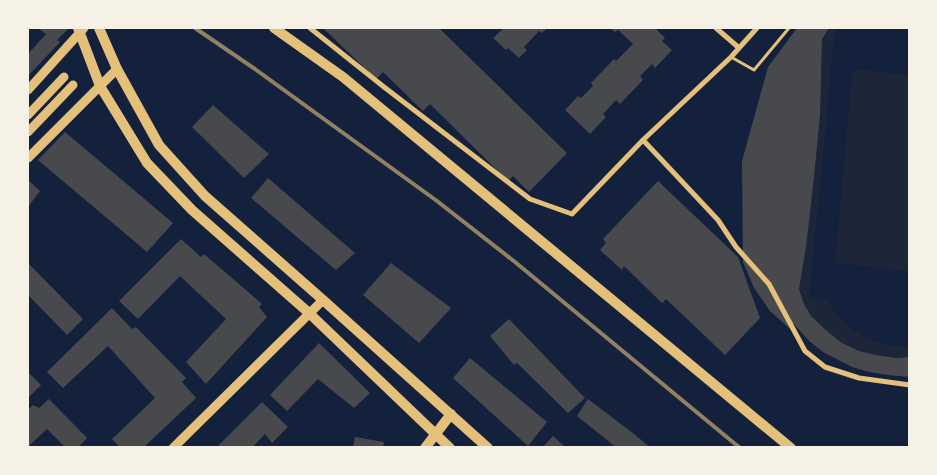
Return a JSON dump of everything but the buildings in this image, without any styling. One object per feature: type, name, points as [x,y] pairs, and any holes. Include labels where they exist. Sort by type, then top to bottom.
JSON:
[{"type":"main road","points":[[98,28],[117,69],[160,145],[204,196],[451,414],[481,445]]},
{"type":"main road","points":[[274,28],[343,77],[792,448]]},
{"type":"main road","points":[[81,29],[100,86],[147,163],[192,210],[309,313],[450,448]]},
{"type":"main road","points":[[425,448],[451,414]]},
{"type":"street","points":[[310,28],[530,199],[572,214],[642,140],[731,57],[757,28]]},
{"type":"street","points":[[716,28],[738,47]]},
{"type":"street","points":[[28,90],[81,29]]},
{"type":"street","points":[[28,158],[117,69]]},
{"type":"street","points":[[28,115],[64,78]]},
{"type":"street","points":[[28,132],[73,85]]},
{"type":"street","points":[[642,140],[718,220],[736,247],[769,284],[805,351],[825,367],[859,378],[910,385]]},
{"type":"street","points":[[173,448],[323,300]]},
{"type":"lane","points":[[731,57],[754,70],[789,28]]},
{"type":"shaded area","points":[[829,28],[835,28],[809,299],[828,301],[843,321],[862,335],[884,344],[909,347],[909,357],[896,358],[876,355],[859,351],[842,343],[811,316],[804,304],[799,289],[806,247],[820,115],[822,39]]},
{"type":"shaded area","points":[[854,69],[909,75],[909,271],[836,263]]},
{"type":"railway","points":[[195,28],[255,69],[437,201],[515,262],[740,448]]}]
